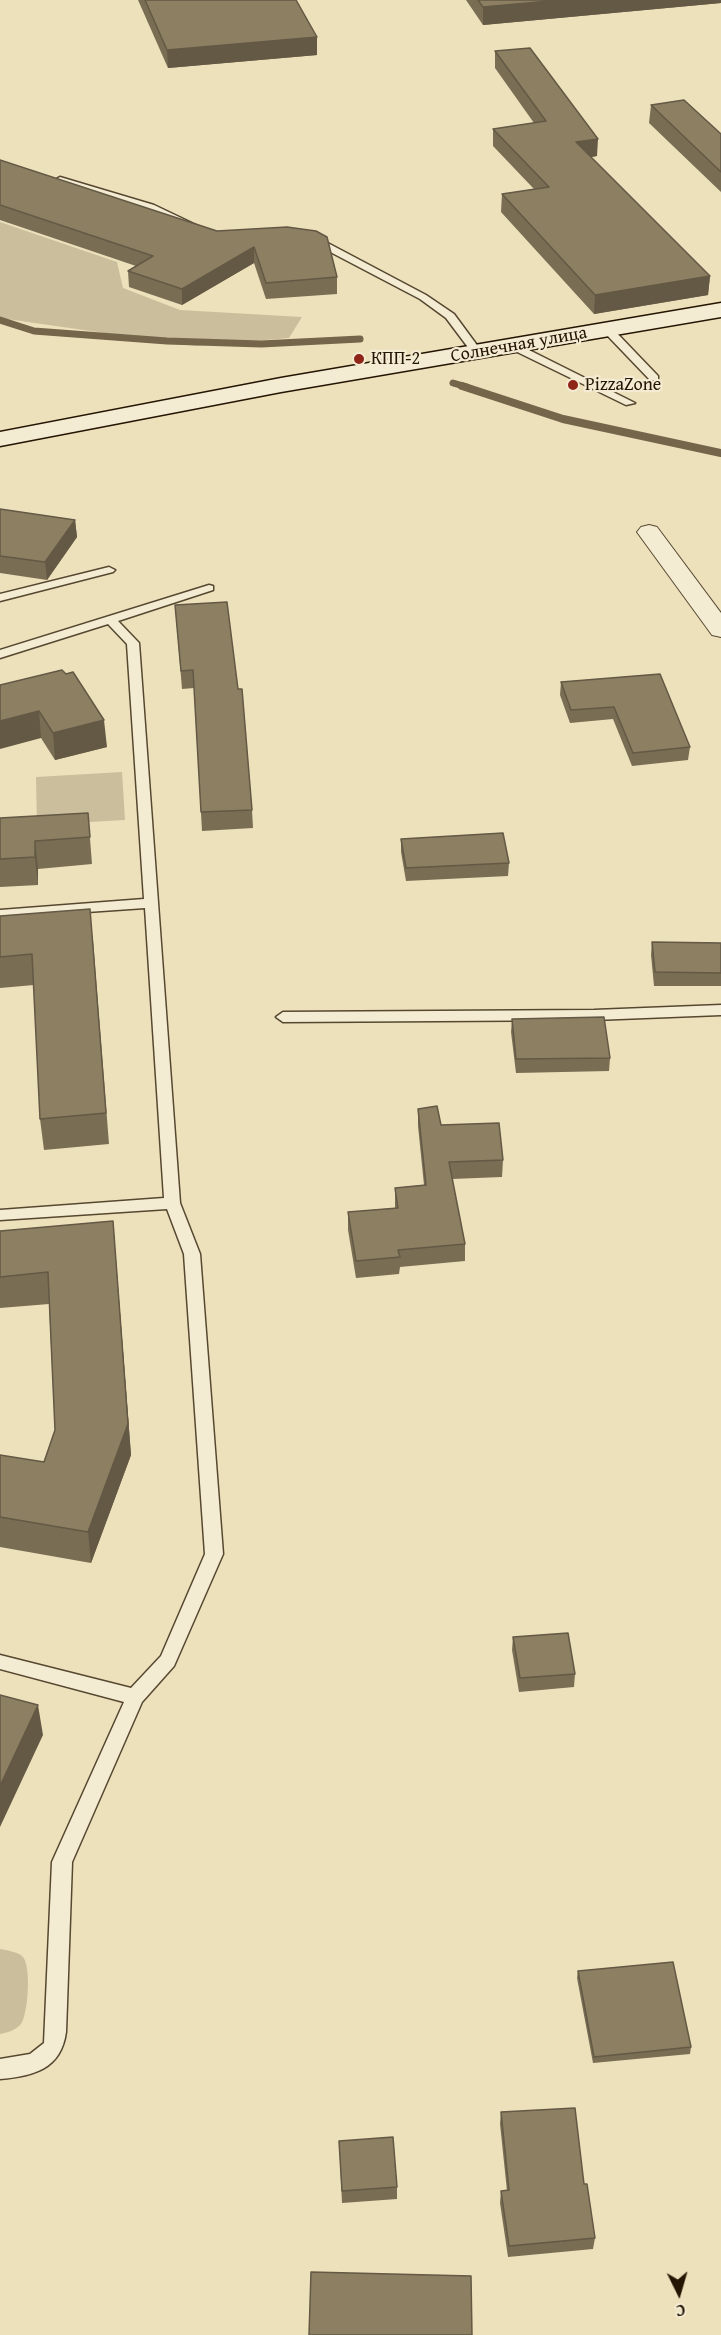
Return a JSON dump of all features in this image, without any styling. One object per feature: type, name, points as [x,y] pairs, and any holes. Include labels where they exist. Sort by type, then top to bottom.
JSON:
[{"type":"street","name":"Солнечная улица","points":[[0,439],[281,384],[721,310]]},
{"type":"street","points":[[649,532],[721,630]]},
{"type":"lane","points":[[52,178],[151,207],[206,231]]},
{"type":"lane","points":[[300,240],[319,242],[423,297],[450,316],[477,352]]},
{"type":"lane","points":[[608,330],[654,378]]},
{"type":"lane","points":[[513,346],[630,403]]},
{"type":"lane","points":[[0,598],[109,570]]},
{"type":"lane","points":[[0,654],[209,588]]},
{"type":"lane","points":[[0,2069],[38,2061],[52,2049],[56,2032],[62,1863],[135,1697],[168,1661],[214,1554],[192,1254],[172,1203],[133,643],[110,619]]},
{"type":"lane","points":[[0,914],[152,903]]},
{"type":"lane","points":[[283,1017],[594,1015],[721,1010]]},
{"type":"lane","points":[[0,1215],[172,1203]]},
{"type":"lane","points":[[0,1662],[135,1697]]},
{"type":"shaded area","points":[[0,222],[117,262],[123,288],[180,310],[302,317],[289,338],[195,346],[0,318]]},
{"type":"shaded area","points":[[122,772],[125,820],[37,825],[36,777]]},
{"type":"shaded area","points":[[0,1949],[22,1956],[27,1969],[28,1990],[26,2011],[21,2024],[11,2031],[0,2034]]},
{"type":"building","points":[[145,0],[296,0],[317,37],[167,50]]},
{"type":"building","points":[[478,0],[561,0],[483,7]]},
{"type":"building","points":[[530,48],[598,139],[576,142],[710,276],[595,295],[502,194],[549,187],[493,129],[546,121],[495,51]]},
{"type":"building","points":[[684,100],[721,134],[721,172],[651,105]]},
{"type":"building","points":[[0,160],[217,231],[287,227],[316,231],[327,237],[337,277],[266,283],[254,247],[182,289],[128,271],[153,256],[0,205]]},
{"type":"building","points":[[0,509],[75,520],[45,562],[0,556]]},
{"type":"building","points":[[227,602],[238,689],[242,689],[252,810],[201,812],[193,670],[181,671],[175,605]]},
{"type":"building","points":[[62,670],[66,674],[73,672],[104,720],[53,733],[39,711],[0,721],[0,685]]},
{"type":"building","points":[[660,674],[690,747],[633,753],[614,707],[571,710],[561,682]]},
{"type":"building","points":[[88,813],[90,837],[35,841],[35,857],[0,859],[0,818]]},
{"type":"building","points":[[503,833],[509,863],[406,868],[401,839]]},
{"type":"building","points":[[90,909],[106,1113],[40,1119],[32,954],[0,957],[0,916]]},
{"type":"building","points":[[652,942],[721,943],[721,973],[655,972]]},
{"type":"building","points":[[604,1017],[610,1058],[516,1059],[512,1019]]},
{"type":"building","points":[[437,1106],[441,1125],[499,1123],[503,1160],[449,1162],[465,1244],[398,1250],[400,1257],[356,1261],[348,1212],[398,1208],[395,1188],[426,1185],[418,1109]]},
{"type":"building","points":[[113,1221],[128,1424],[88,1532],[0,1517],[0,1455],[44,1462],[55,1430],[48,1272],[0,1277],[0,1231]]},
{"type":"building","points":[[568,1633],[575,1674],[520,1678],[513,1637]]},
{"type":"building","points":[[0,1695],[38,1705],[0,1786]]},
{"type":"building","points":[[673,1962],[691,2047],[594,2057],[578,1971]]},
{"type":"building","points":[[575,2108],[584,2184],[587,2184],[595,2238],[509,2246],[501,2191],[509,2190],[501,2112]]},
{"type":"building","points":[[393,2137],[397,2187],[342,2191],[339,2141]]},
{"type":"building","points":[[311,2272],[471,2276],[472,2335],[309,2335]]},
{"type":"waterway","points":[[0,320],[34,331],[167,341],[261,344],[360,339]]},
{"type":"waterway","points":[[453,383],[467,387]]},
{"type":"waterway","points":[[462,386],[563,419],[721,453]]},
{"type":"place","name":"КПП-2","points":[[359,359]]},
{"type":"place","name":"PizzaZone","points":[[573,385]]}]
